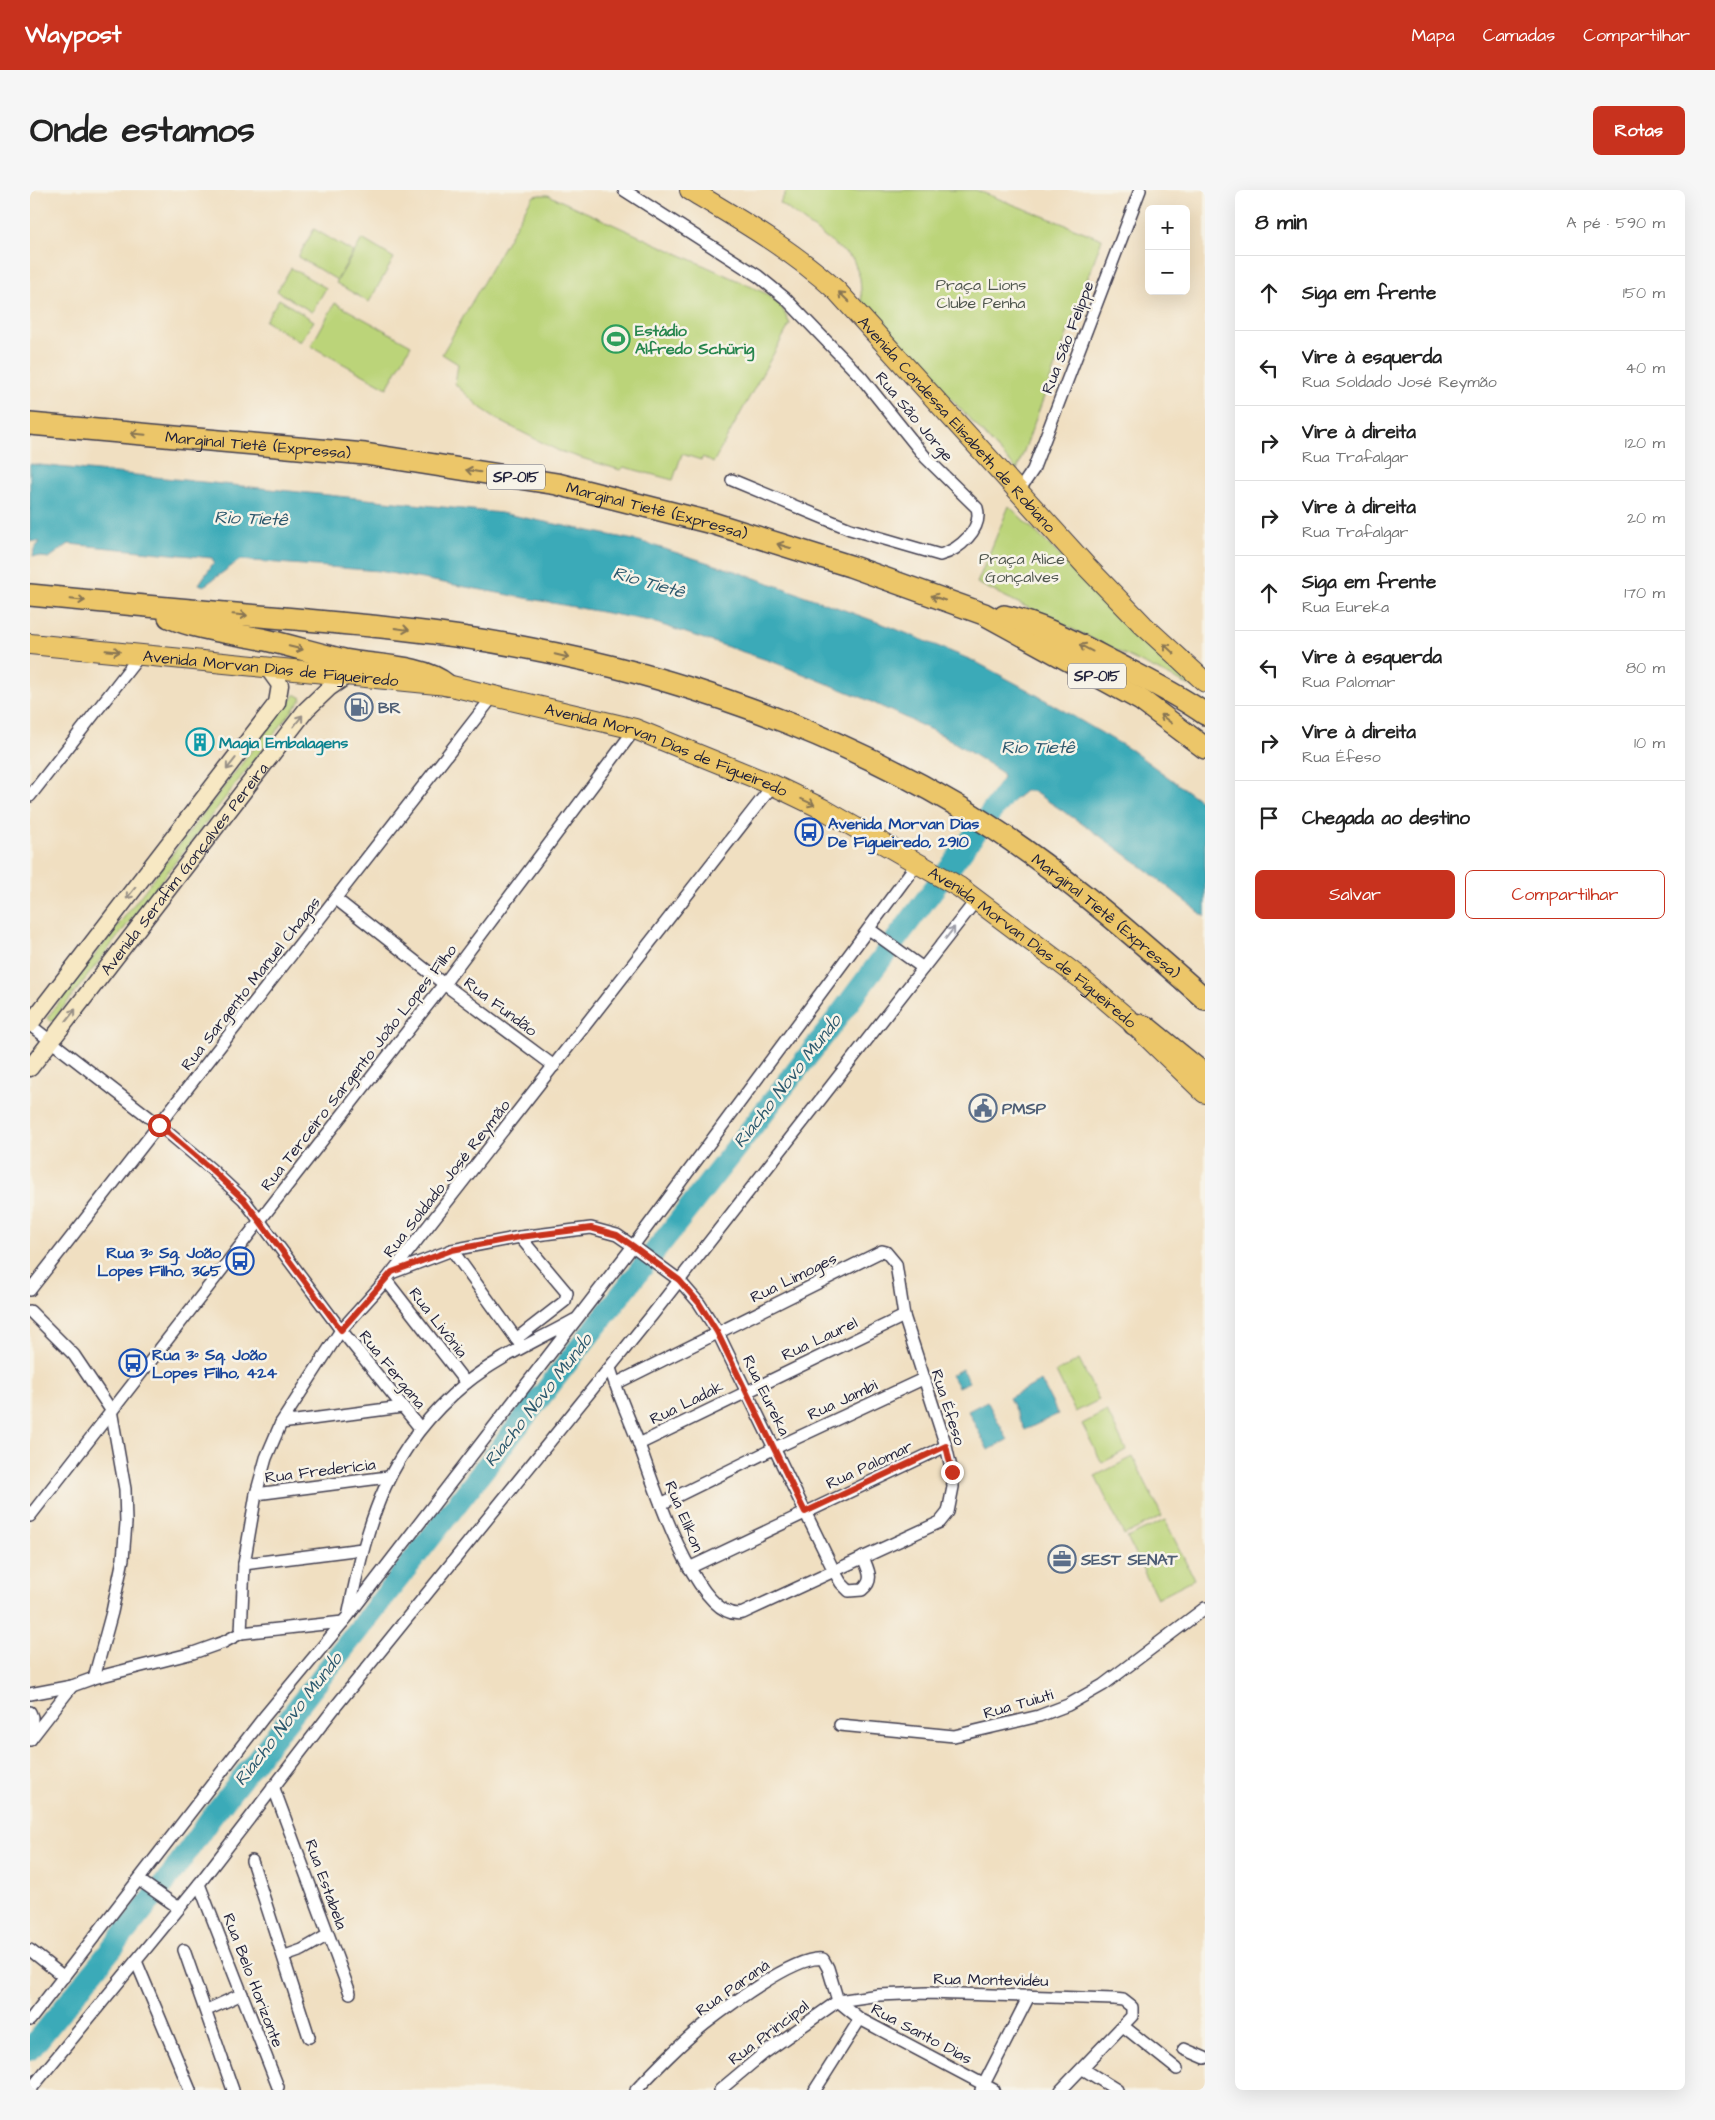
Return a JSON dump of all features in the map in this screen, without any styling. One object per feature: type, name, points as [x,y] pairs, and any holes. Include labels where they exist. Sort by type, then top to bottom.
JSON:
[{"type":"highway","name":"Avenida Condessa Elisabeth de Robiano","points":[[690,190],[814,270],[836,290],[1018,492],[1143,625],[1205,682]]},
{"type":"highway","name":"Marginal Tietê (Expressa)","points":[[30,424],[365,454],[557,484],[712,523],[850,566],[984,614],[1141,700],[1205,748]]},
{"type":"highway","points":[[30,595],[148,607],[186,624],[268,640],[344,660],[424,673],[438,677],[447,686]]},
{"type":"highway","name":"Marginal Tietê (Expressa)","points":[[148,607],[389,627],[527,648],[650,676],[797,725],[958,806],[1004,837],[1119,922],[1205,999]]},
{"type":"highway","points":[[984,614],[1003,616],[1041,626],[1173,693],[1205,714]]},
{"type":"highway","name":"Avenida Morvan Dias de Figueiredo","points":[[30,644],[447,686],[494,695],[635,729],[773,786],[823,809],[924,865],[959,887],[1079,977],[1134,1024],[1205,1093]]},
{"type":"highway","points":[[1134,1024],[1146,1027],[1205,1074]]},
{"type":"main road","name":"Avenida Serafim Gonçalves Pereira","points":[[30,1024],[277,703],[280,685],[267,667]]},
{"type":"main road","name":"Avenida Serafim Gonçalves Pereira","points":[[30,1068],[306,710],[329,688],[345,677]]},
{"type":"street","name":"Rua São Jorge","points":[[624,190],[758,276],[785,298],[861,378],[926,458],[977,508],[979,516],[975,528],[960,546],[949,553],[940,555],[850,529],[732,480]]},
{"type":"street","name":"Rua São Felippe","points":[[1018,492],[1033,470],[1140,190]]},
{"type":"street","points":[[30,796],[141,654]]},
{"type":"street","name":"Rua Sargento Manuel Chagas","points":[[30,1290],[494,695]]},
{"type":"street","name":"Rua Terceiro Sargento João Lopes Filho","points":[[30,1516],[444,984],[635,729]]},
{"type":"street","name":"Rua Soldado José Reymão","points":[[242,1633],[244,1564],[256,1494],[266,1458],[281,1422],[341,1330],[389,1276],[773,786]]},
{"type":"street","points":[[30,2020],[144,1883],[264,1717],[345,1619],[577,1319],[637,1249],[869,929],[924,865]]},
{"type":"street","name":"Rua Fundão","points":[[336,899],[444,984],[554,1066]]},
{"type":"street","points":[[30,2090],[136,1961],[175,1905],[199,1884],[273,1786],[610,1368],[977,899]]},
{"type":"street","points":[[869,929],[923,968]]},
{"type":"street","name":"Rua Fergana","points":[[30,1024],[159,1125],[229,1186],[260,1220],[341,1330],[420,1428]]},
{"type":"street","name":"Rua Eureka","points":[[389,1276],[452,1250],[520,1237],[591,1228],[617,1235],[679,1280],[699,1303],[717,1332],[747,1390],[833,1569],[845,1589],[852,1592],[865,1588],[869,1582],[870,1575],[863,1557]]},
{"type":"street","points":[[345,1619],[362,1548],[374,1511],[388,1477],[420,1428],[466,1383],[519,1343],[565,1301],[567,1293],[520,1237]]},
{"type":"street","points":[[452,1250],[519,1343]]},
{"type":"street","name":"Rua Éfeso","points":[[833,1569],[944,1519],[948,1512],[953,1487],[946,1446],[923,1380],[904,1316],[896,1264],[888,1253],[882,1251]]},
{"type":"street","name":"Rua Limoges","points":[[615,1384],[882,1251]]},
{"type":"street","name":"Rua Livônia","points":[[389,1276],[466,1383]]},
{"type":"street","points":[[30,1311],[74,1355],[111,1410],[126,1489],[126,1523],[120,1577],[94,1678]]},
{"type":"street","name":"Rua Laurel","points":[[747,1390],[904,1316]]},
{"type":"street","points":[[519,1343],[577,1319]]},
{"type":"street","name":"Rua Elikon","points":[[610,1368],[674,1540],[689,1568],[714,1601],[728,1612],[736,1615],[833,1569]]},
{"type":"street","name":"Rua Jambi","points":[[661,1504],[774,1448],[923,1380]]},
{"type":"street","name":"Rua Ladak","points":[[639,1444],[747,1390]]},
{"type":"street","points":[[281,1422],[402,1407]]},
{"type":"street","name":"Rua Palomar","points":[[689,1568],[946,1446]]},
{"type":"street","name":"Rua Frederícia","points":[[256,1494],[388,1477]]},
{"type":"street","points":[[244,1564],[362,1548]]},
{"type":"street","name":"Rua Tuiuti","points":[[840,1726],[954,1736],[987,1730],[1039,1716],[1068,1705],[1103,1685],[1205,1608]]},
{"type":"street","points":[[30,1694],[72,1686],[94,1678],[193,1653],[224,1642],[242,1633],[345,1619]]},
{"type":"street","points":[[31,1739],[72,1686]]},
{"type":"street","points":[[30,1712],[32,1717],[31,1739]]},
{"type":"street","name":"Rua Estabela","points":[[273,1786],[350,1993]]},
{"type":"street","points":[[252,1861],[309,2037]]},
{"type":"street","points":[[144,1883],[175,1905]]},
{"type":"street","name":"Rua Belo Horizonte","points":[[199,1884],[278,2087]]},
{"type":"street","points":[[284,1956],[302,1950],[328,1935]]},
{"type":"street","points":[[30,1950],[64,1977]]},
{"type":"street","points":[[184,1950],[207,2010],[233,2090]]},
{"type":"street","name":"Rua Paraná","points":[[636,2090],[705,2024],[777,1974],[797,1964],[813,1958],[823,1959],[828,1968],[838,2001]]},
{"type":"street","points":[[136,1961],[190,2090]]},
{"type":"street","name":"Rua Montevidéu","points":[[838,2001],[879,1995],[927,1993],[1123,2000],[1132,2007],[1132,2016],[1123,2026]]},
{"type":"street","points":[[207,2010],[242,1994]]},
{"type":"street","points":[[986,2088],[1029,1996]]},
{"type":"street","name":"Rua Santo Dias","points":[[838,2001],[860,2019],[986,2088]]},
{"type":"street","name":"Rua Principal","points":[[720,2090],[763,2054],[838,2001]]},
{"type":"street","points":[[819,2088],[860,2019]]},
{"type":"street","points":[[1061,2090],[1123,2026],[1177,2069]]},
{"type":"street","points":[[1184,2049],[1205,2058]]},
{"type":"street","points":[[1083,2069],[1116,2090]]},
{"type":"green space","name":"Praça Lions Clube Penha","points":[[787,190],[976,190],[1102,239],[1017,470],[862,303],[860,278],[853,259],[780,203]]},
{"type":"green space","name":"Estádio Alfredo Schürig","points":[[548,195],[765,293],[781,306],[790,324],[713,463],[703,457],[701,460],[682,454],[673,480],[624,467],[620,470],[559,451],[502,422],[481,408],[455,384],[458,364],[442,354],[528,204],[534,196]]},
{"type":"green space","points":[[314,229],[353,252],[337,280],[298,257]]},
{"type":"green space","points":[[362,239],[394,258],[369,302],[336,283]]},
{"type":"green space","points":[[291,268],[326,288],[312,312],[277,291]]},
{"type":"green space","points":[[279,299],[314,321],[300,342],[265,321]]},
{"type":"green space","points":[[335,303],[411,345],[387,388],[311,346]]},
{"type":"green space","name":"Praça Alice Gonçalves","points":[[1009,506],[1198,690],[977,583]]},
{"type":"green space","points":[[295,694],[302,698],[52,1022],[47,1018]]},
{"type":"green space","points":[[1079,1360],[1099,1400],[1075,1412],[1056,1372]]},
{"type":"green space","points":[[1107,1411],[1126,1450],[1102,1463],[1082,1424]]},
{"type":"green space","points":[[1133,1457],[1162,1516],[1124,1535],[1095,1476]]},
{"type":"green space","points":[[1165,1520],[1194,1579],[1157,1598],[1127,1538]]},
{"type":"water","name":"Rio Tietê","points":[[30,464],[501,513],[639,541],[738,572],[891,627],[974,661],[1028,690],[1131,750],[1205,804],[1205,917],[1121,851],[1032,791],[1025,791],[997,814],[985,805],[1003,778],[1001,772],[944,736],[863,698],[776,663],[650,621],[379,571],[240,560],[204,586],[199,584],[214,562],[212,558],[69,544],[49,558],[33,556],[34,549],[40,542],[30,541]]},
{"type":"water","points":[[962,1369],[969,1382],[958,1387],[951,1375]]},
{"type":"water","points":[[1041,1381],[1058,1414],[1025,1430],[1009,1398]]},
{"type":"water","points":[[987,1401],[1008,1440],[988,1450],[968,1411]]},
{"type":"waterway","name":"Riacho Novo Mundo","points":[[30,2050],[168,1879],[210,1819],[826,1033],[1010,787]]},
{"type":"place","name":"Estádio Alfredo Schürig","points":[[616,339]]},
{"type":"place","name":"BR","points":[[359,707]]},
{"type":"place","name":"Magia Embalagens","points":[[200,742]]},
{"type":"place","name":"Avenida Morvan Dias De Figueiredo, 2910","points":[[809,832]]},
{"type":"place","name":"PMSP","points":[[983,1108]]},
{"type":"place","name":"Rua 3º Sg. João Lopes Filho, 365","points":[[240,1261]]},
{"type":"place","name":"Rua 3º Sg. João Lopes Filho, 424","points":[[133,1363]]},
{"type":"place","name":"SEST SENAT","points":[[1062,1559]]},
{"type":"route","points":[[159,1125],[244,1200],[341,1330],[392,1272],[420,1261],[452,1250],[520,1237],[591,1228],[602,1230],[617,1235],[679,1280],[699,1303],[717,1332],[747,1390],[805,1512],[946,1446],[952,1472]]}]
